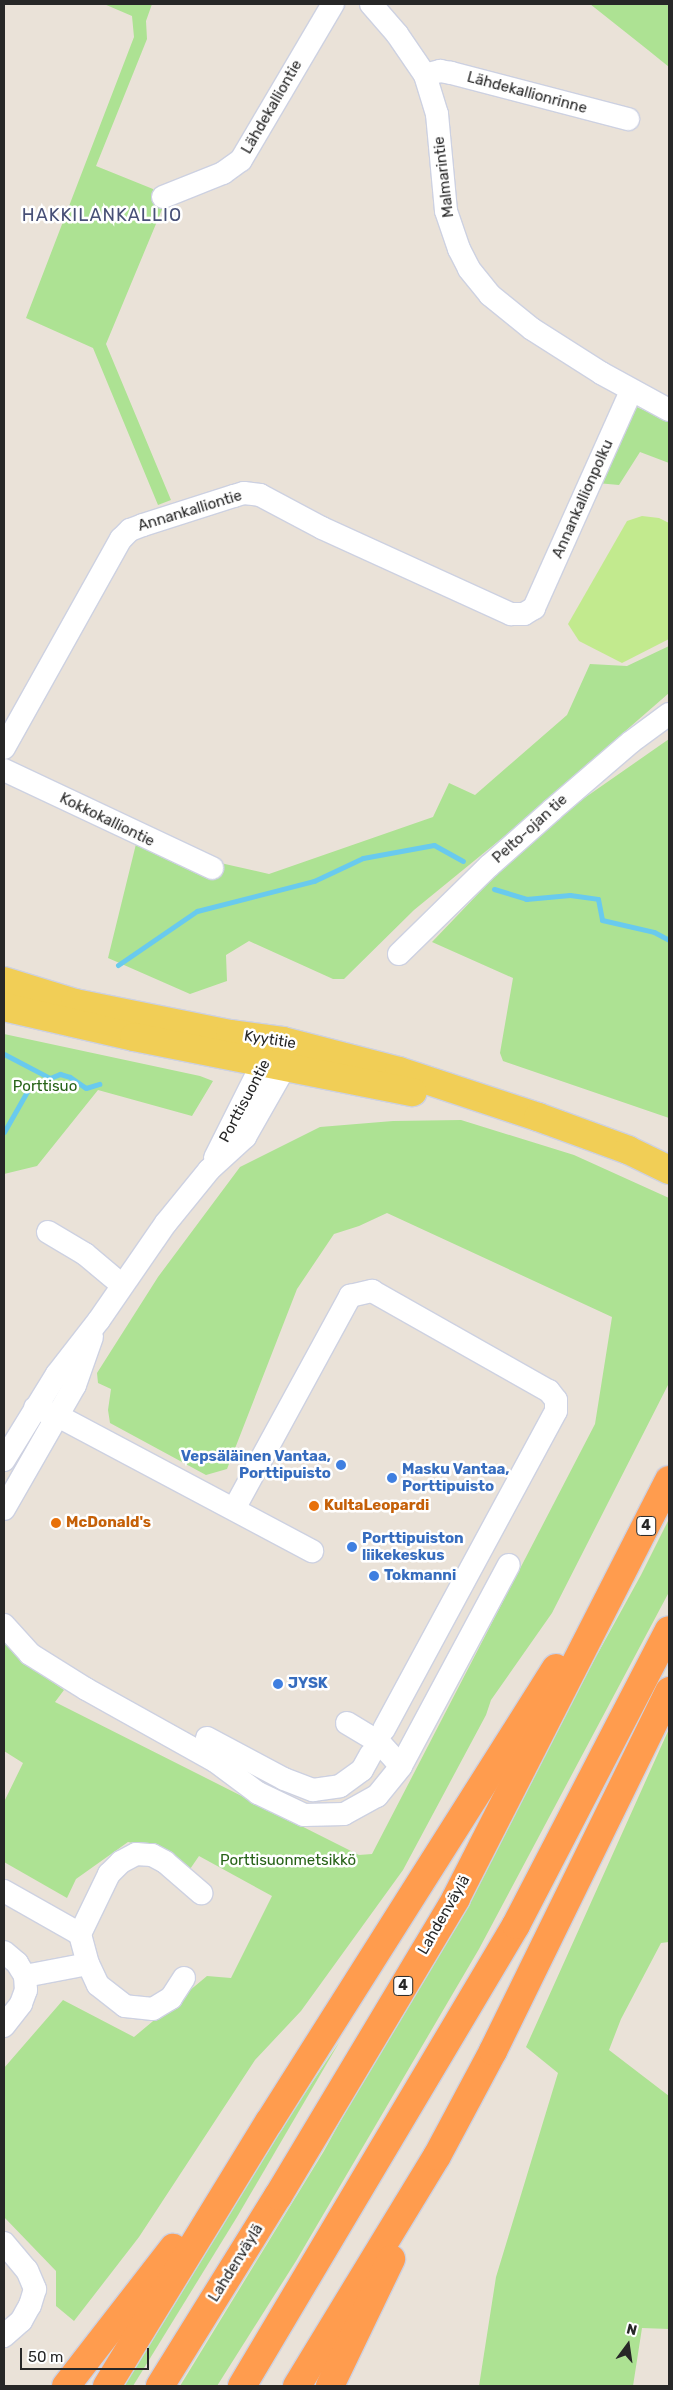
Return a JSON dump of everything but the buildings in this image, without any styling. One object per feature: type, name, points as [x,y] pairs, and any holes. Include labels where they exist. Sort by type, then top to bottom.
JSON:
[{"type":"highway","name":"Lahdenväylä","points":[[160,2386],[278,2196],[456,1898],[669,1480]]},
{"type":"highway","points":[[107,2386],[269,2122],[552,1674],[623,1573]]},
{"type":"highway","points":[[242,2386],[516,1925],[669,1630]]},
{"type":"highway","points":[[330,2386],[370,2306],[437,2156],[497,2042],[669,1690]]},
{"type":"highway","points":[[66,2386],[159,2268],[221,2180],[269,2122]]},
{"type":"highway","points":[[296,2386],[437,2156]]},
{"type":"main road","name":"Kyytitie","points":[[4,981],[75,1004],[131,1016],[283,1041],[399,1071],[532,1115],[628,1150],[669,1170]]},
{"type":"main road","name":"Kyytitie","points":[[4,1006],[134,1037],[532,1115]]},
{"type":"street","name":"Lähdekalliontie","points":[[162,198],[223,173],[241,160],[332,4]]},
{"type":"street","name":"Malmarintie","points":[[371,4],[397,34],[425,75],[437,114],[446,210],[459,249],[469,269],[490,295],[516,317],[581,361],[631,391],[669,410]]},
{"type":"street","name":"Lähdekallionrinne","points":[[425,75],[440,72],[452,73],[628,119]]},
{"type":"street","name":"Annankallionpolku","points":[[534,608],[631,391]]},
{"type":"street","name":"Annankalliontie","points":[[4,748],[126,534],[130,530],[143,525],[244,493],[260,495],[322,528],[511,614],[524,614],[534,608]]},
{"type":"street","name":"Pelto-ojan tie","points":[[399,954],[489,866],[631,742],[669,714]]},
{"type":"street","name":"Kokkokalliontie","points":[[4,770],[212,868]]},
{"type":"street","name":"Porttisuontie","points":[[4,1460],[35,1408],[77,1346],[99,1320],[122,1285],[209,1170],[245,1137],[283,1041]]},
{"type":"street","points":[[48,1232],[85,1254],[122,1285]]},
{"type":"street","points":[[234,1509],[350,1296],[372,1291],[549,1391],[556,1400],[556,1411],[384,1729]]},
{"type":"street","name":"Porttisuontie","points":[[4,1509],[75,1385],[99,1320]]},
{"type":"street","points":[[35,1408],[58,1416],[192,1489],[234,1509],[312,1551]]},
{"type":"street","points":[[4,1625],[30,1654],[215,1761],[258,1793],[304,1815],[344,1814],[377,1796],[400,1766],[509,1565]]},
{"type":"street","points":[[346,1723],[380,1743],[400,1766]]},
{"type":"street","points":[[207,1738],[284,1779],[312,1790],[340,1786],[362,1770],[371,1754]]},
{"type":"street","points":[[184,1978],[171,1998],[153,2010],[125,2006],[98,1985],[88,1964],[80,1934],[109,1874],[121,1862],[136,1854],[152,1855],[164,1862],[201,1892]]},
{"type":"street","points":[[4,1891],[80,1934]]},
{"type":"street","points":[[4,1952],[17,1963],[25,1976],[26,1990],[21,2004],[4,2026]]},
{"type":"street","points":[[25,1976],[88,1964]]},
{"type":"street","points":[[4,2243],[27,2270],[35,2289],[30,2305],[21,2321],[4,2336]]},
{"type":"green space","points":[[104,4],[152,4],[146,21],[147,39],[96,166],[153,189],[163,207],[106,344],[171,500],[158,505],[93,348],[26,318],[134,37],[132,16]]},
{"type":"green space","points":[[590,4],[669,4],[669,67],[648,50]]},
{"type":"green space","points":[[632,405],[669,421],[669,463],[640,452],[619,485],[597,483]]},
{"type":"green space","points":[[642,516],[659,518],[669,523],[669,639],[622,663],[579,641],[568,624],[627,521]]},
{"type":"green space","points":[[669,646],[669,693],[507,834],[414,910],[344,979],[333,979],[249,941],[226,955],[227,981],[190,994],[108,958],[136,844],[269,874],[433,817],[449,783],[475,795],[567,715],[590,664],[627,666]]},
{"type":"green space","points":[[669,739],[669,1118],[503,1061],[500,1053],[513,978],[432,942],[540,829]]},
{"type":"green space","name":"Porttisuo","points":[[4,1034],[200,1076],[213,1081],[192,1116],[98,1090],[37,1166],[4,1174]]},
{"type":"green space","name":"Porttisuonmetsikkö","points":[[461,1120],[574,1155],[669,1198],[669,1383],[552,1613],[491,1700],[486,1715],[403,1870],[301,2011],[255,2060],[139,2237],[74,2321],[56,2306],[56,2271],[4,2217],[4,2068],[63,2000],[134,2037],[207,1976],[231,1978],[272,1896],[199,1856],[188,1872],[159,1848],[128,1842],[76,1879],[67,1898],[4,1862],[4,1802],[23,1763],[4,1751],[4,1640],[21,1661],[64,1690],[55,1702],[359,1855],[372,1854],[595,1424],[612,1317],[387,1213],[359,1226],[334,1234],[297,1289],[227,1469],[206,1475],[110,1423],[108,1410],[111,1389],[98,1383],[97,1373],[158,1277],[240,1167],[320,1127],[393,1121]]},
{"type":"green space","points":[[669,1519],[669,1592],[479,1949],[296,2261],[217,2386],[180,2386],[324,2151],[641,1575]]},
{"type":"green space","points":[[669,1729],[669,1942],[661,1943],[621,2019],[609,2050],[669,2096],[669,2329],[642,2328],[633,2386],[479,2386],[496,2277],[558,2073],[526,2047]]},
{"type":"green space","points":[[340,2041],[237,2217],[133,2386],[119,2386],[257,2165]]},
{"type":"waterway","points":[[118,965],[197,911],[314,881],[363,858],[434,845],[463,861]]},
{"type":"waterway","points":[[494,889],[526,899],[570,895],[598,899],[602,920],[654,932],[669,940]]},
{"type":"waterway","points":[[4,1054],[50,1078]]},
{"type":"waterway","points":[[4,1132],[28,1090],[50,1078],[60,1074],[70,1077],[86,1088],[99,1084]]},
{"type":"place","name":"Vepsäläinen Vantaa, Porttipuisto","points":[[341,1465]]},
{"type":"place","name":"Masku Vantaa, Porttipuisto","points":[[392,1478]]},
{"type":"place","name":"KultaLeopardi","points":[[314,1506]]},
{"type":"place","name":"McDonald's","points":[[56,1523]]},
{"type":"place","name":"Porttipuiston liikekeskus","points":[[352,1547]]},
{"type":"place","name":"Tokmanni","points":[[374,1576]]},
{"type":"place","name":"JYSK","points":[[278,1684]]},
{"type":"district","name":"HAKKILANKALLIO","points":[[102,215]]}]
